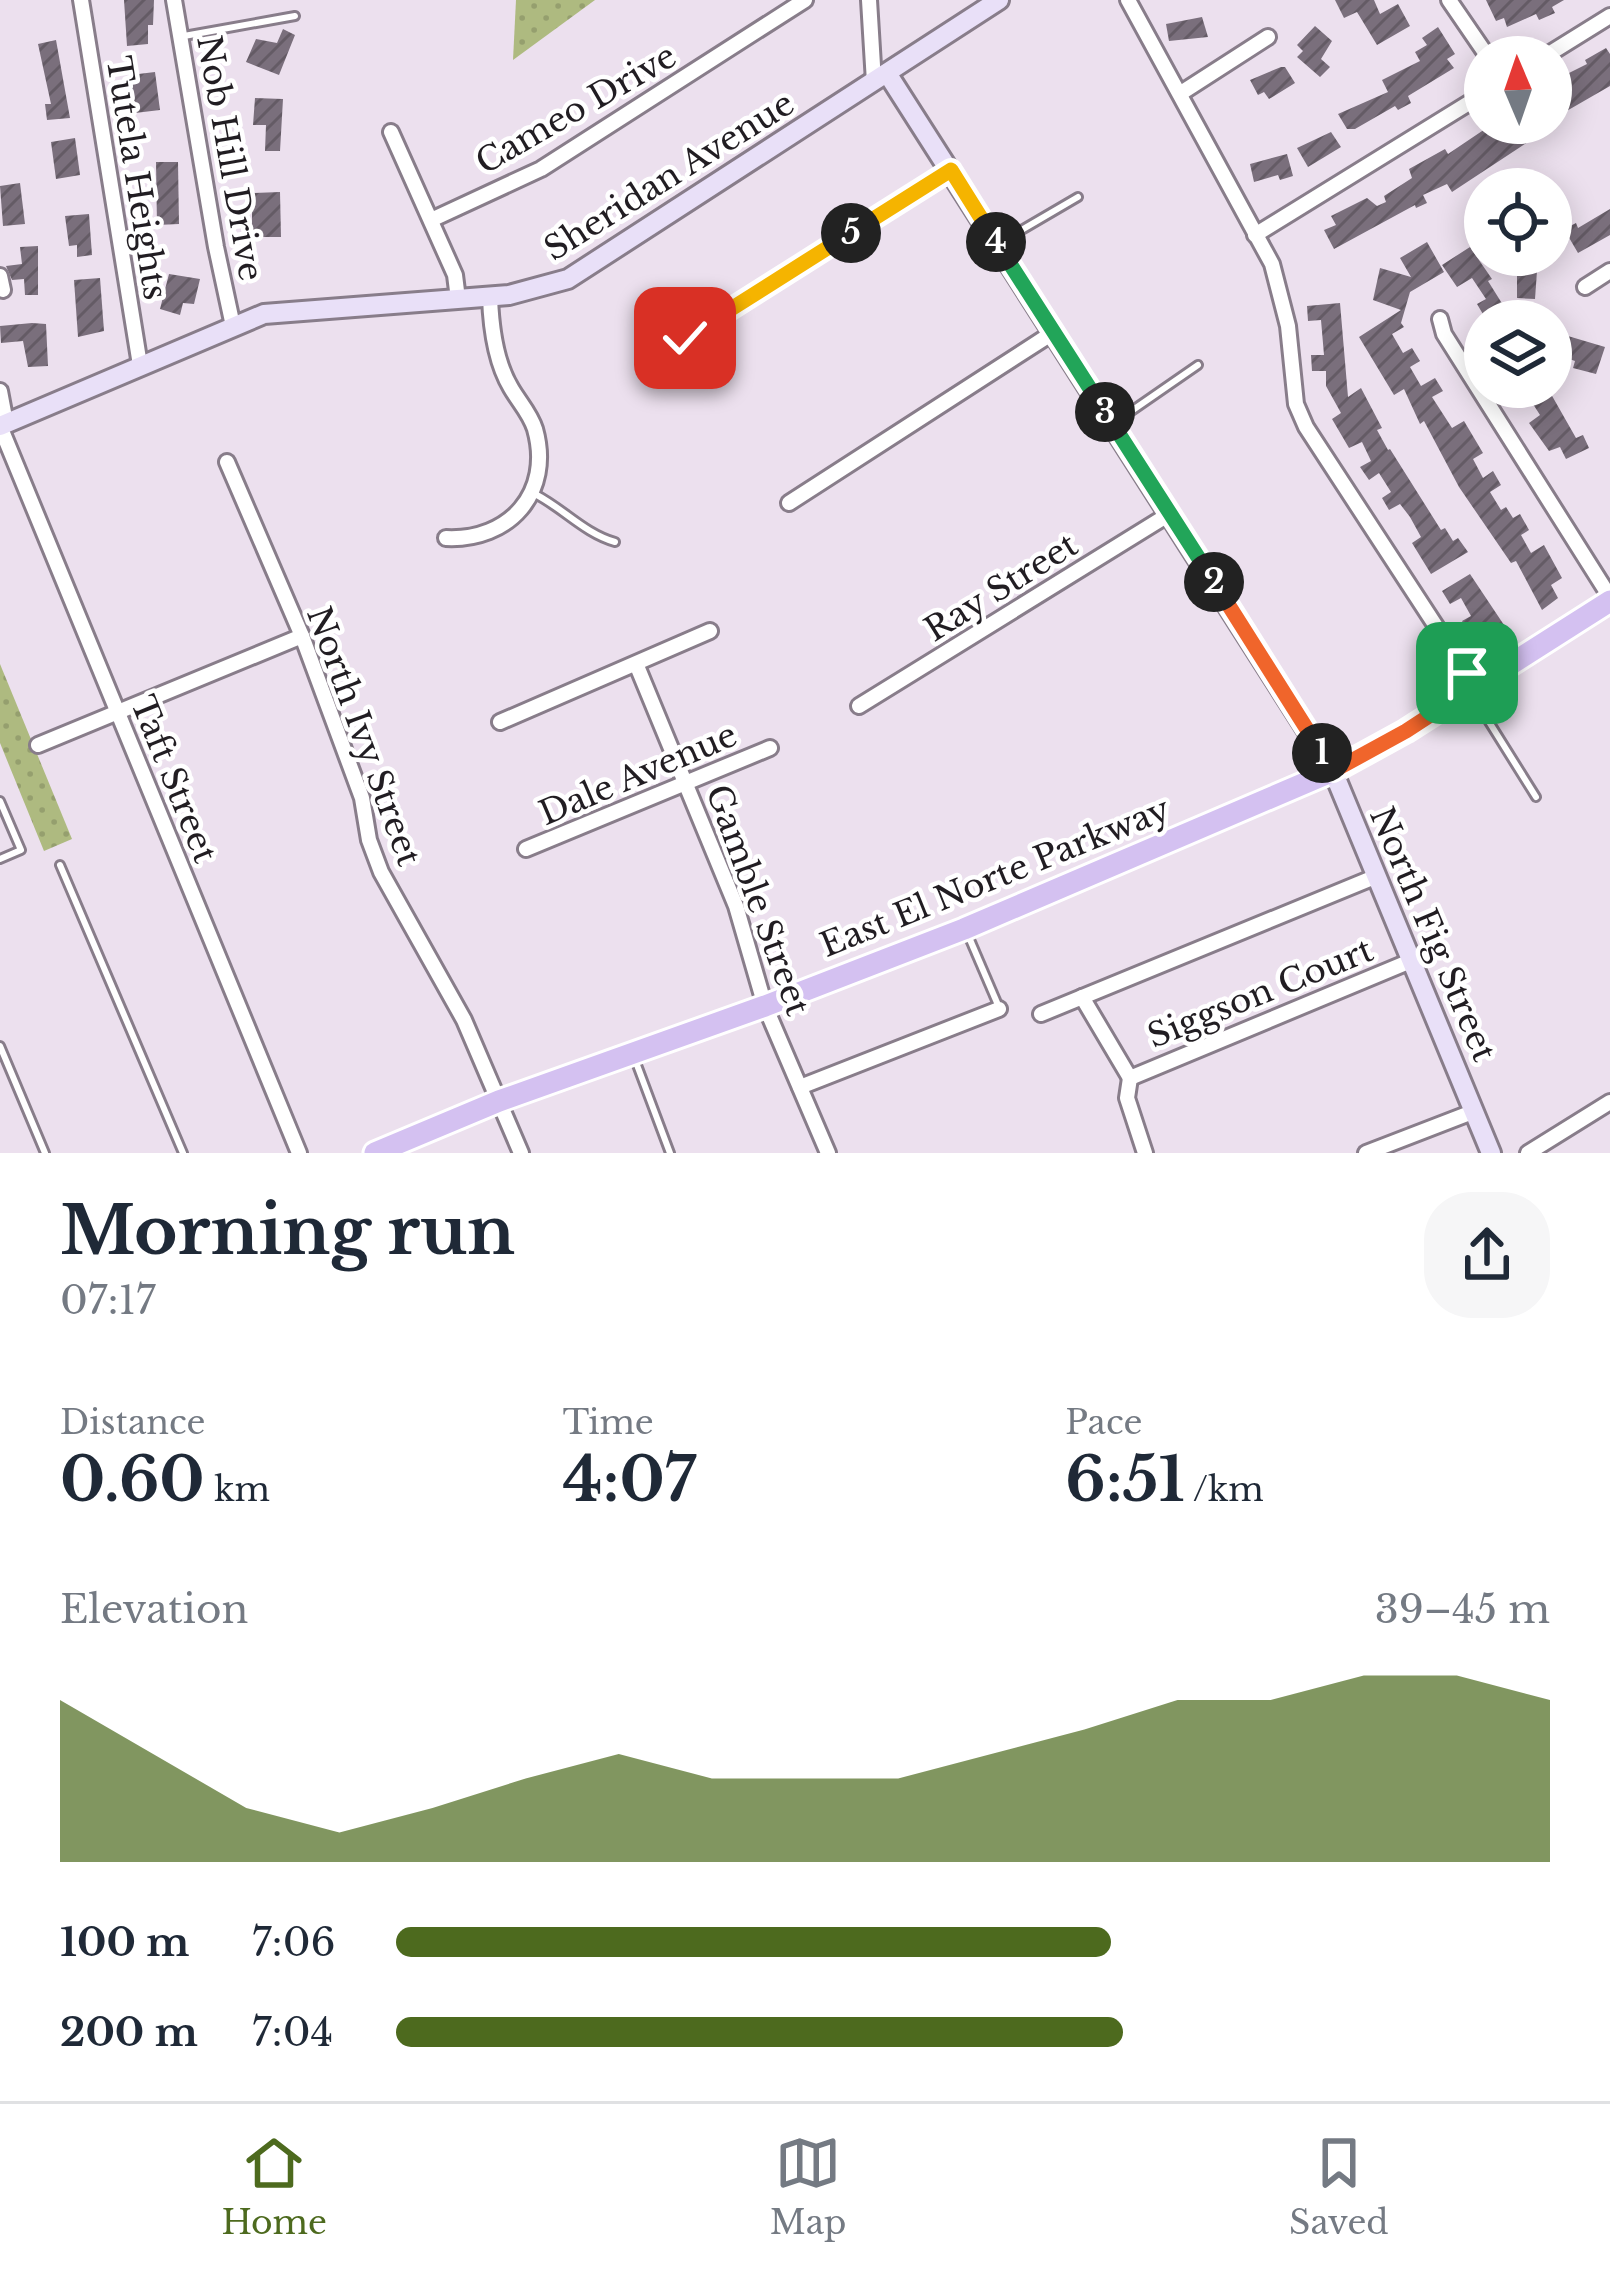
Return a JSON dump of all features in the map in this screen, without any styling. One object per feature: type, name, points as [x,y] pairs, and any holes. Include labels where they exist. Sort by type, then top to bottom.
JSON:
[{"type":"main road","name":"East El Norte Parkway","points":[[376,1153],[499,1101],[966,928],[1333,771],[1406,731],[1610,599]]},
{"type":"street","name":"Tutela Heights","points":[[81,0],[140,365]]},
{"type":"street","name":"Nob Hill Drive","points":[[174,0],[233,326]]},
{"type":"street","name":"Cameo Drive","points":[[431,220],[541,169],[805,0]]},
{"type":"street","points":[[869,0],[881,77]]},
{"type":"street","name":"Sheridan Avenue","points":[[3,424],[233,326],[290,309],[539,290],[583,271],[999,0]]},
{"type":"street","points":[[1128,0],[1272,264],[1288,326],[1295,404],[1306,427],[1472,688]]},
{"type":"street","points":[[1449,0],[1474,36]]},
{"type":"street","points":[[1572,40],[1610,16]]},
{"type":"street","points":[[1181,93],[1268,37]]},
{"type":"street","name":"North Fig Street","points":[[881,77],[951,170],[1333,771],[1491,1153]]},
{"type":"street","points":[[1255,236],[1464,106]]},
{"type":"street","points":[[391,132],[455,275],[458,298]]},
{"type":"street","points":[[685,338],[951,170]]},
{"type":"street","points":[[1585,287],[1610,271]]},
{"type":"street","points":[[446,538],[468,539],[500,529],[516,516],[531,493],[539,463],[535,429],[504,371],[490,297]]},
{"type":"street","points":[[1440,319],[1444,334],[1610,599]]},
{"type":"street","points":[[789,502],[1054,332]]},
{"type":"street","name":"Taft Street","points":[[0,392],[3,424],[299,1153]]},
{"type":"street","name":"North Ivy Street","points":[[227,462],[302,636],[362,798],[369,840],[381,872],[464,1020],[520,1153]]},
{"type":"street","name":"Ray Street","points":[[859,706],[1171,513]]},
{"type":"street","points":[[500,722],[710,631]]},
{"type":"street","points":[[38,745],[302,636]]},
{"type":"street","name":"Gamble Street","points":[[637,666],[736,906],[765,1006],[828,1153]]},
{"type":"street","name":"Dale Avenue","points":[[526,850],[770,748]]},
{"type":"street","points":[[1041,1014],[1377,876]]},
{"type":"street","name":"Siggson Court","points":[[1130,1078],[1413,959]]},
{"type":"street","points":[[1082,997],[1130,1078],[1127,1098],[1144,1153]]},
{"type":"street","points":[[800,1087],[999,1009]]},
{"type":"street","points":[[1528,1153],[1610,1102]]},
{"type":"street","points":[[1366,1153],[1474,1112]]},
{"type":"lane","points":[[181,37],[295,16]]},
{"type":"lane","points":[[998,244],[1078,197]]},
{"type":"lane","points":[[1113,424],[1198,365]]},
{"type":"lane","points":[[531,493],[556,505],[592,535],[615,542]]},
{"type":"lane","points":[[1472,688],[1536,797]]},
{"type":"lane","points":[[0,801],[21,850],[0,859]]},
{"type":"lane","points":[[60,865],[183,1153]]},
{"type":"lane","points":[[966,928],[999,1009]]},
{"type":"lane","points":[[0,1046],[45,1153]]},
{"type":"lane","points":[[632,1053],[670,1153]]},
{"type":"green space","points":[[516,0],[595,0],[513,60]]},
{"type":"green space","points":[[0,664],[72,839],[44,851],[0,743]]},
{"type":"building","points":[[124,0],[154,0],[148,44],[127,46]]},
{"type":"building","points":[[1335,0],[1374,0],[1380,14],[1398,4],[1410,26],[1377,45],[1357,12],[1344,18]]},
{"type":"building","points":[[1486,0],[1564,0],[1552,7],[1555,13],[1539,20],[1536,14],[1507,27],[1504,18],[1496,21]]},
{"type":"building","points":[[1202,17],[1208,37],[1169,41],[1166,24]]},
{"type":"building","points":[[1315,26],[1332,41],[1321,59],[1330,67],[1320,77],[1297,57],[1303,51],[1297,45]]},
{"type":"building","points":[[1438,27],[1455,54],[1447,59],[1454,68],[1408,96],[1411,103],[1347,129],[1338,114],[1388,92],[1382,80],[1420,61],[1415,52],[1427,45],[1422,38]]},
{"type":"building","points":[[283,29],[295,35],[279,75],[246,62],[256,39],[277,43]]},
{"type":"building","points":[[56,40],[70,118],[47,120],[45,104],[51,104],[38,44]]},
{"type":"building","points":[[1606,48],[1610,86],[1572,108],[1572,72],[1587,64],[1585,60]]},
{"type":"building","points":[[1281,67],[1295,83],[1269,99],[1264,92],[1258,95],[1250,80]]},
{"type":"building","points":[[155,72],[160,110],[135,113],[130,75]]},
{"type":"building","points":[[255,98],[283,99],[280,151],[265,151],[266,125],[253,125]]},
{"type":"building","points":[[1331,132],[1341,147],[1308,167],[1297,148]]},
{"type":"building","points":[[75,138],[80,175],[56,179],[51,142]]},
{"type":"building","points":[[1464,143],[1525,144],[1488,168],[1464,168],[1464,184],[1452,192],[1447,184],[1423,195],[1427,203],[1334,249],[1324,230],[1336,225],[1331,216],[1367,198],[1377,206],[1386,202],[1384,196],[1412,178],[1409,169],[1445,149],[1448,154]]},
{"type":"building","points":[[1287,154],[1293,176],[1254,182],[1250,164]]},
{"type":"building","points":[[156,162],[178,162],[179,224],[157,225]]},
{"type":"building","points":[[20,183],[25,224],[3,226],[0,186]]},
{"type":"building","points":[[280,192],[281,237],[252,237],[252,193]]},
{"type":"building","points":[[1610,209],[1610,235],[1578,253],[1572,243],[1572,225],[1578,228]]},
{"type":"building","points":[[89,214],[92,255],[77,257],[77,245],[69,246],[65,216]]},
{"type":"building","points":[[1427,242],[1444,272],[1410,292],[1401,323],[1404,327],[1392,334],[1403,353],[1412,348],[1420,361],[1410,367],[1421,386],[1435,378],[1443,391],[1432,397],[1452,428],[1464,421],[1483,453],[1473,459],[1483,478],[1493,471],[1501,485],[1490,492],[1501,510],[1506,507],[1513,518],[1520,514],[1529,530],[1521,535],[1531,553],[1544,545],[1562,578],[1551,585],[1558,598],[1542,610],[1516,561],[1511,563],[1459,487],[1404,389],[1394,395],[1359,337],[1401,310],[1373,300],[1380,268],[1411,277],[1400,258]]},
{"type":"building","points":[[38,246],[38,295],[25,295],[24,279],[12,280],[6,266],[22,264],[20,247]]},
{"type":"building","points":[[1464,251],[1464,276],[1490,276],[1488,281],[1500,300],[1484,300],[1472,278],[1457,287],[1442,265]]},
{"type":"building","points":[[169,274],[200,279],[194,304],[183,303],[180,315],[160,309]]},
{"type":"building","points":[[1517,276],[1537,276],[1535,299],[1517,298]]},
{"type":"building","points":[[100,278],[104,331],[78,337],[74,280]]},
{"type":"building","points":[[1340,303],[1348,397],[1361,388],[1388,450],[1441,530],[1445,528],[1453,541],[1458,538],[1468,552],[1431,574],[1412,543],[1421,537],[1410,517],[1400,504],[1389,510],[1382,498],[1391,492],[1379,473],[1369,480],[1360,467],[1371,461],[1362,442],[1349,448],[1332,419],[1341,413],[1326,386],[1326,371],[1312,371],[1311,355],[1324,355],[1321,320],[1308,321],[1307,306]]},
{"type":"building","points":[[46,324],[48,366],[28,367],[23,341],[1,343],[0,326]]},
{"type":"building","points":[[1572,337],[1605,347],[1596,374],[1573,368]]},
{"type":"building","points":[[1536,408],[1559,408],[1576,438],[1583,435],[1589,448],[1566,459],[1560,447],[1549,451],[1529,423],[1540,415]]},
{"type":"building","points":[[1470,574],[1508,631],[1489,641],[1481,628],[1469,634],[1462,621],[1471,616],[1461,598],[1450,604],[1442,591]]},
{"type":"route","points":[[685,338],[951,170],[1333,771],[1475,686],[1467,673]]}]
